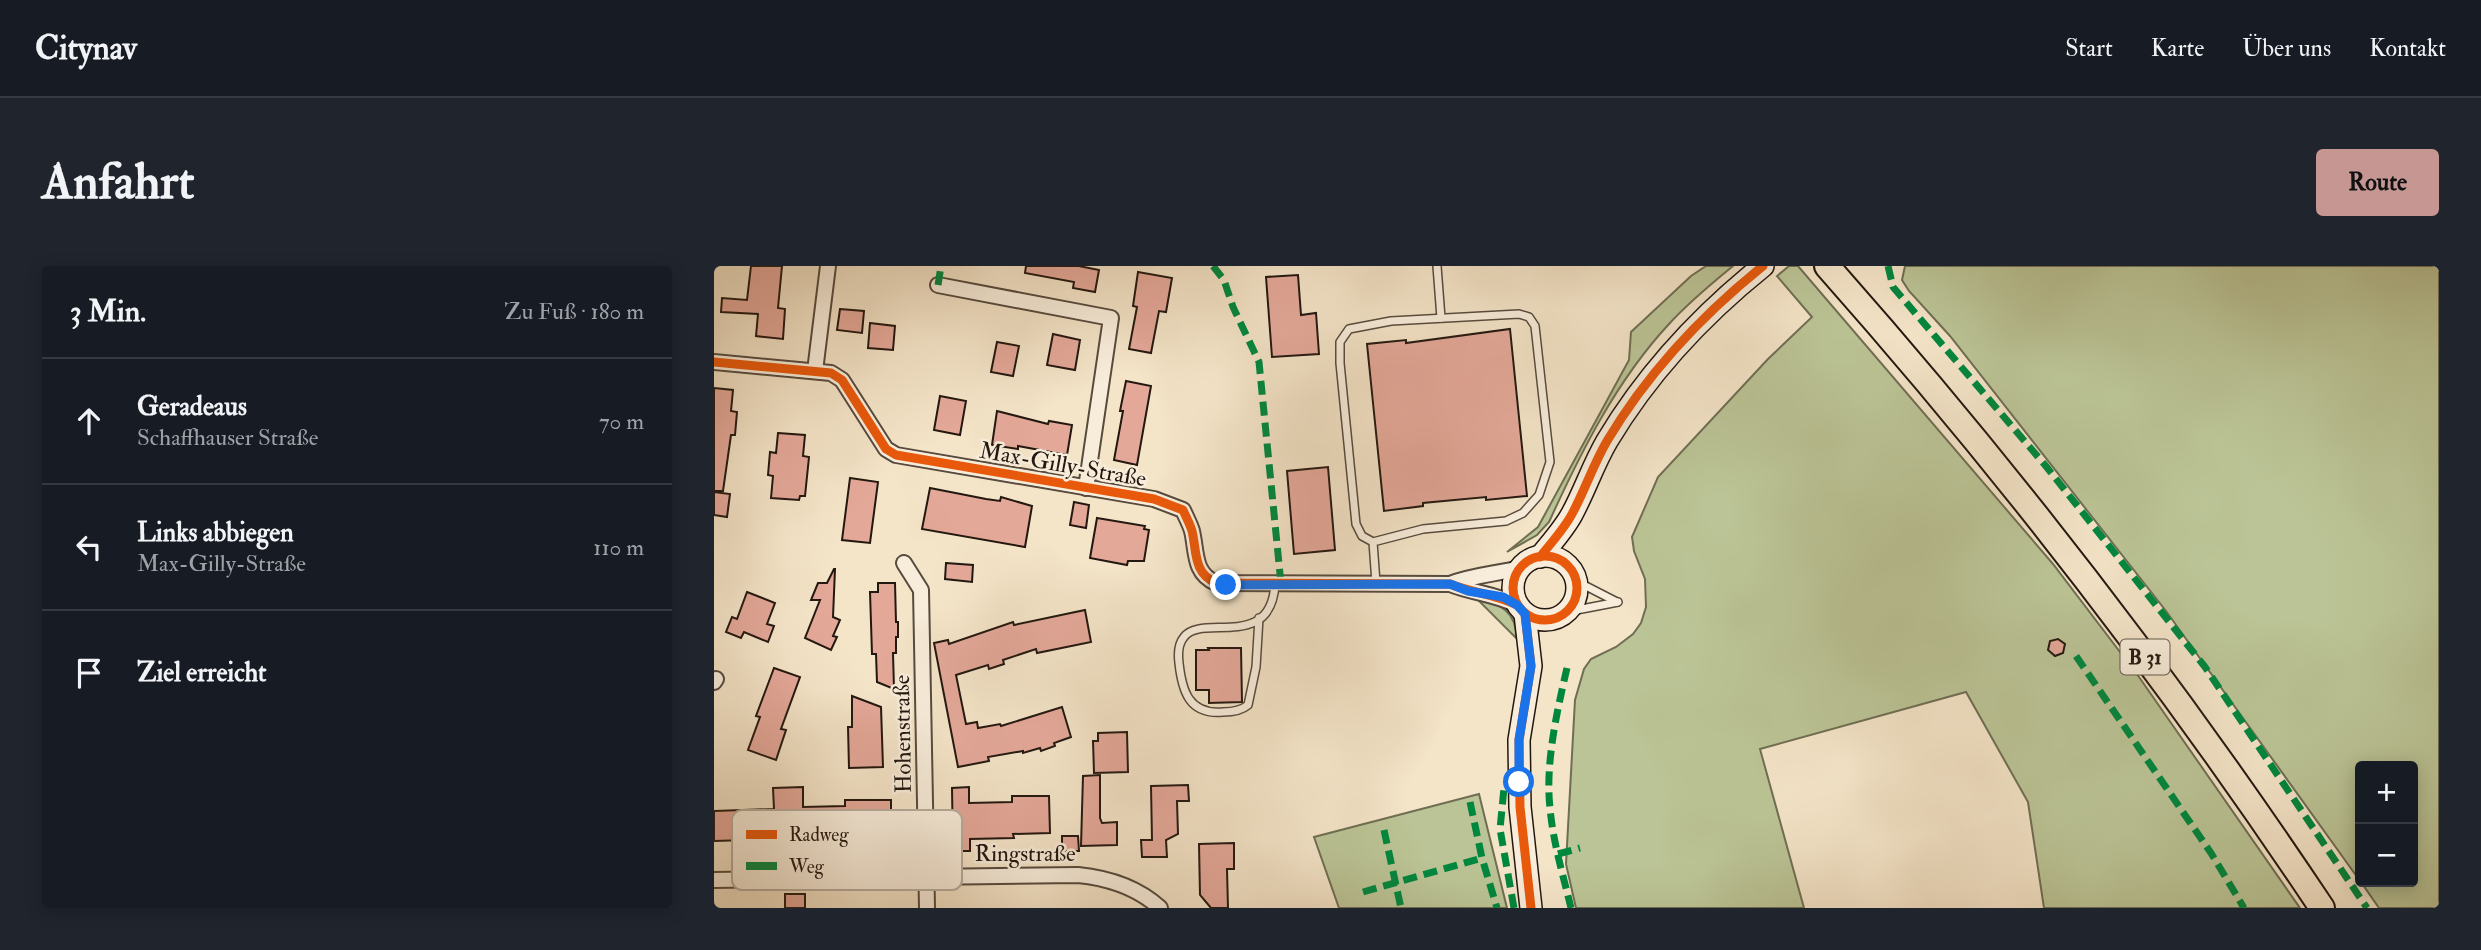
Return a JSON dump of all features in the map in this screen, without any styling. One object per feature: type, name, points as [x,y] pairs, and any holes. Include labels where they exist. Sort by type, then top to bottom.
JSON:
[{"type":"highway","name":"B 31","points":[[1827,266],[1954,416],[2112,613],[2246,795],[2322,908]]},
{"type":"main road","points":[[1540,556],[1571,516],[1607,441],[1637,396],[1683,339],[1740,284],[1763,266]]},
{"type":"main road","points":[[1531,666],[1560,616],[1575,598],[1571,516]]},
{"type":"main road","points":[[1531,908],[1520,807],[1519,740],[1531,666],[1521,610],[1513,586],[1520,568],[1540,556],[1555,558],[1572,573]]},
{"type":"main road","points":[[1521,610],[1536,619],[1560,616]]},
{"type":"street","points":[[815,371],[828,266]]},
{"type":"street","points":[[938,285],[1111,317],[1086,488]]},
{"type":"street","name":"Max-Gilly-Straße","points":[[714,362],[831,373],[842,380],[852,392],[886,449],[896,455],[1154,499],[1183,510],[1192,529],[1197,565],[1208,580],[1226,585],[1450,584],[1466,578],[1520,568]]},
{"type":"street","name":"Hohenstraße","points":[[904,563],[921,590],[925,810]]},
{"type":"street","name":"Max-Gilly-Straße","points":[[1450,584],[1468,591],[1503,597],[1521,610]]},
{"type":"street","name":"Ringstraße","points":[[962,877],[1093,876],[1128,887],[1151,899],[1160,908]]},
{"type":"street","name":"Ringstraße","points":[[714,880],[732,880]]},
{"type":"street","name":"Hohenstraße","points":[[926,890],[927,908]]},
{"type":"lane","points":[[1437,266],[1441,318]]},
{"type":"lane","points":[[1519,314],[1529,317],[1535,326],[1550,462],[1539,495],[1523,513],[1506,521],[1423,529],[1373,542],[1362,536],[1356,524],[1340,342],[1349,329],[1391,321],[1519,314]]},
{"type":"lane","points":[[1373,542],[1376,584]]},
{"type":"lane","points":[[1560,616],[1618,602],[1572,573]]},
{"type":"lane","points":[[1259,618],[1256,667],[1248,705],[1222,713],[1205,712],[1196,707],[1181,683],[1179,656],[1180,644],[1185,635],[1196,629],[1239,628],[1259,618],[1271,604],[1275,584]]},
{"type":"green space","points":[[1706,266],[1733,266],[1684,309],[1650,346],[1601,418],[1549,522],[1537,535],[1507,552],[1538,527],[1629,360],[1631,332],[1691,276]]},
{"type":"green space","points":[[1789,266],[1798,266],[2053,564],[2139,677],[2300,908],[2044,908],[2028,802],[1966,692],[1760,749],[1804,908],[1576,908],[1566,864],[1575,700],[1584,669],[1591,659],[1616,647],[1633,634],[1641,623],[1646,607],[1645,579],[1634,551],[1632,537],[1658,477],[1768,359],[1812,317],[1777,276]]},
{"type":"green space","points":[[1905,266],[2439,266],[2439,908],[2379,908],[2364,887],[2418,887],[2418,761],[2355,761],[2355,874],[2166,611],[1950,336],[1902,280]]},
{"type":"green space","points":[[1478,600],[1506,610],[1514,622],[1516,638]]},
{"type":"green space","points":[[1479,794],[1507,908],[1339,908],[1314,837]]},
{"type":"building","points":[[751,266],[782,266],[778,308],[785,309],[783,339],[756,336],[758,314],[721,312],[722,298],[747,300]]},
{"type":"building","points":[[1026,266],[1079,266],[1099,270],[1095,292],[1073,288],[1074,282],[1025,273]]},
{"type":"building","points":[[1138,272],[1172,278],[1166,312],[1159,311],[1151,353],[1129,349],[1137,307],[1133,306]]},
{"type":"building","points":[[1298,275],[1301,315],[1316,313],[1319,354],[1272,357],[1266,277]]},
{"type":"building","points":[[840,309],[864,311],[862,333],[837,330]]},
{"type":"building","points":[[870,323],[895,326],[893,350],[868,348]]},
{"type":"building","points":[[1510,329],[1527,496],[1423,503],[1423,506],[1384,511],[1367,344],[1406,340],[1406,343]]},
{"type":"building","points":[[1053,334],[1080,340],[1075,370],[1047,365]]},
{"type":"building","points":[[997,342],[1019,346],[1013,376],[991,372]]},
{"type":"building","points":[[1126,381],[1151,386],[1137,465],[1114,460]]},
{"type":"building","points":[[714,388],[733,390],[731,411],[737,412],[723,491],[714,491]]},
{"type":"building","points":[[940,396],[966,401],[960,435],[934,430]]},
{"type":"building","points":[[997,411],[1048,424],[1049,421],[1072,425],[1067,455],[1018,446],[1018,449],[992,445]]},
{"type":"building","points":[[778,433],[805,435],[803,456],[809,457],[805,496],[800,496],[799,500],[771,498],[773,476],[768,475],[770,452],[776,453]]},
{"type":"building","points":[[1328,467],[1335,550],[1294,554],[1287,471]]},
{"type":"building","points":[[850,478],[878,482],[870,543],[842,540]]},
{"type":"building","points":[[930,488],[1000,501],[1001,497],[1032,506],[1025,547],[922,529]]},
{"type":"building","points":[[714,492],[730,494],[727,517],[714,515]]},
{"type":"building","points":[[1074,502],[1089,505],[1086,528],[1070,525]]},
{"type":"building","points":[[1097,518],[1145,526],[1144,529],[1149,530],[1144,561],[1128,561],[1127,565],[1090,558]]},
{"type":"building","points":[[946,563],[973,565],[972,582],[945,579]]},
{"type":"building","points":[[834,569],[833,617],[840,620],[833,636],[837,637],[831,650],[805,638],[820,600],[811,600],[818,583],[827,583]]},
{"type":"building","points":[[878,583],[895,583],[898,637],[896,653],[893,653],[894,689],[877,682],[876,654],[872,654],[870,592],[878,592]]},
{"type":"building","points":[[747,592],[775,603],[767,624],[774,626],[768,642],[744,632],[741,638],[726,632],[732,617],[737,619]]},
{"type":"building","points":[[1085,610],[1091,642],[1037,653],[1036,649],[1003,660],[1004,664],[989,669],[988,665],[956,675],[966,724],[977,722],[978,728],[1001,726],[1062,707],[1071,737],[1041,751],[1040,748],[988,757],[989,761],[958,767],[934,643],[948,640],[949,644],[1013,622],[1014,625]]},
{"type":"building","points":[[2058,639],[2065,644],[2063,653],[2055,656],[2048,650],[2050,641]]},
{"type":"building","points":[[1208,648],[1241,648],[1242,702],[1209,703],[1209,690],[1196,690],[1196,650],[1209,650]]},
{"type":"building","points":[[774,668],[800,677],[781,729],[786,730],[776,760],[748,750],[760,717],[756,716]]},
{"type":"building","points":[[852,696],[881,707],[883,767],[849,768],[848,727],[852,727]]},
{"type":"building","points":[[1127,732],[1128,772],[1094,773],[1093,741],[1098,741],[1098,733]]},
{"type":"building","points":[[1100,775],[1100,818],[1102,823],[1117,822],[1117,845],[1081,846],[1083,776]]},
{"type":"building","points":[[1188,785],[1189,801],[1177,801],[1178,834],[1166,840],[1167,857],[1142,857],[1141,840],[1152,840],[1151,786]]},
{"type":"building","points":[[803,787],[803,807],[845,806],[845,800],[891,800],[891,810],[744,810],[774,809],[773,788]]},
{"type":"building","points":[[969,787],[969,803],[1012,802],[1012,796],[1049,796],[1050,833],[1013,834],[1014,838],[970,839],[970,851],[962,851],[962,810],[952,810],[952,788]]},
{"type":"building","points":[[732,810],[732,840],[714,841],[714,811]]},
{"type":"building","points":[[1062,836],[1078,836],[1079,851],[1062,851]]},
{"type":"building","points":[[1234,843],[1234,869],[1227,869],[1228,908],[1211,908],[1200,895],[1199,844]]},
{"type":"building","points":[[785,894],[805,894],[805,908],[785,908]]},
{"type":"marked path","points":[[938,285],[941,266]]},
{"type":"marked path","points":[[1213,266],[1224,280],[1233,307],[1259,362],[1281,584]]},
{"type":"marked path","points":[[1888,266],[1893,287],[2045,465],[2205,667],[2367,908]]},
{"type":"marked path","points":[[2076,656],[2211,853],[2244,908]]},
{"type":"marked path","points":[[1567,668],[1553,738],[1549,791],[1553,833],[1571,908]]},
{"type":"marked path","points":[[1514,908],[1500,829],[1504,788],[1519,782]]},
{"type":"marked path","points":[[1470,802],[1482,858],[1497,908]]},
{"type":"marked path","points":[[1384,830],[1401,908]]},
{"type":"marked path","points":[[1558,854],[1580,848]]},
{"type":"marked path","points":[[1363,892],[1482,858]]},
{"type":"cycle path","points":[[1540,557],[1569,520],[1597,459],[1640,392],[1697,325],[1763,266]]},
{"type":"cycle path","points":[[714,362],[831,373],[842,380],[886,449],[896,455],[1154,499],[1183,510],[1192,531],[1200,568],[1203,574],[1216,583],[1450,584],[1517,605]]},
{"type":"cycle path","points":[[1545,556],[1568,565],[1577,588],[1568,611],[1545,620],[1522,611],[1513,588],[1522,565],[1545,556]]},
{"type":"cycle path","points":[[1525,614],[1531,666],[1519,740],[1520,807],[1531,908]]},
{"type":"route","points":[[1226,585],[1450,584],[1468,591],[1503,597],[1517,605],[1525,614],[1531,666],[1519,740],[1519,782]]}]
